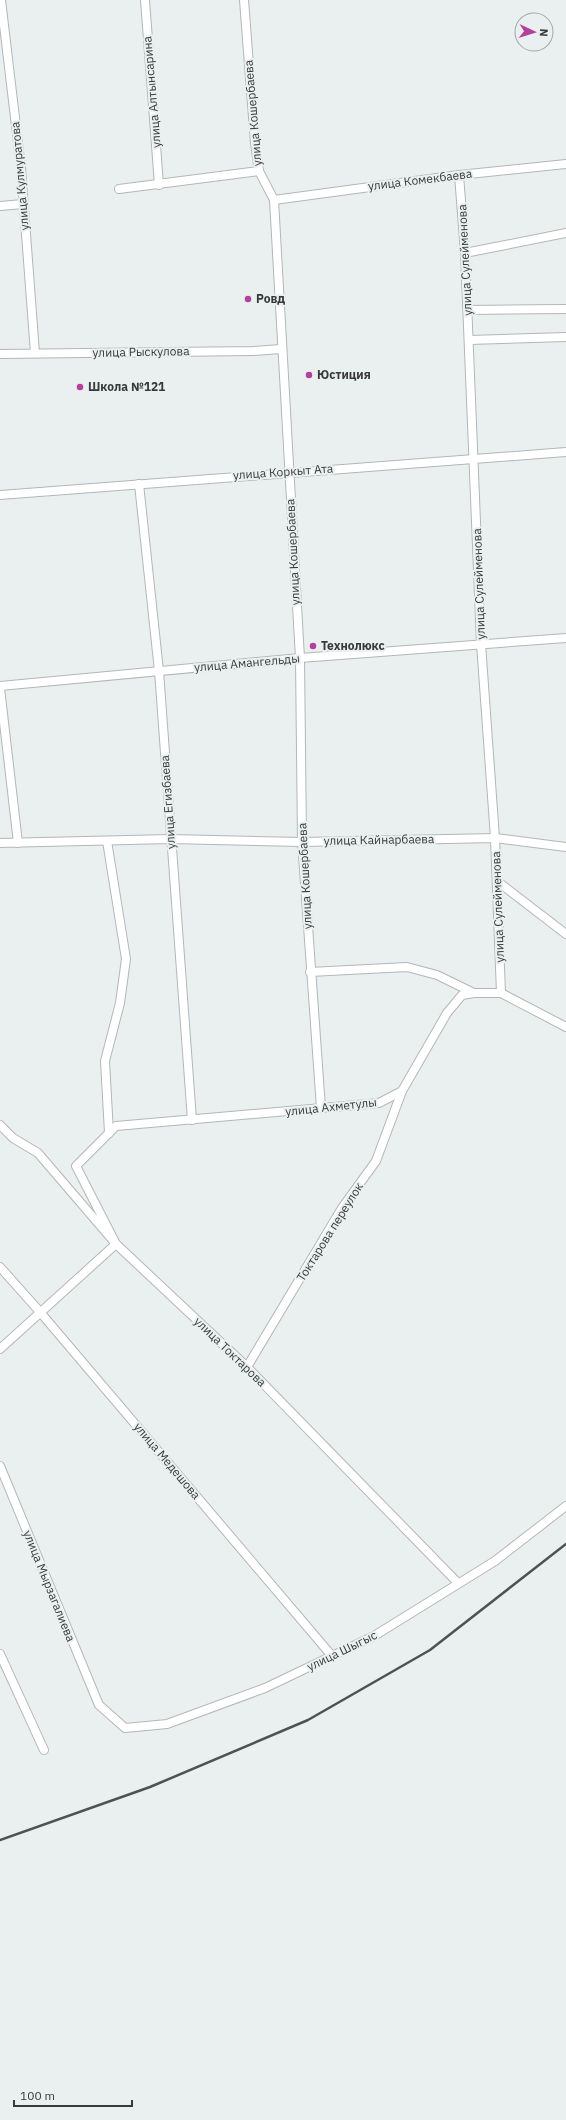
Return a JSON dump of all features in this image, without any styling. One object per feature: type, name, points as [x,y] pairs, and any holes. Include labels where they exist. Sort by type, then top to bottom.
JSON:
[{"type":"street","name":"улица Кулмуратова","points":[[1,0],[24,204],[35,353]]},
{"type":"street","name":"улица Алтынсарина","points":[[145,0],[159,185]]},
{"type":"street","name":"улица Кошербаева","points":[[244,0],[255,143],[259,171],[274,200],[281,349],[300,658],[302,842],[310,972],[321,1108]]},
{"type":"street","name":"улица Комекбаева","points":[[274,200],[459,174],[566,164]]},
{"type":"street","points":[[119,189],[259,171]]},
{"type":"street","name":"улица Сулейменова","points":[[459,174],[468,310],[481,644],[495,838],[501,993]]},
{"type":"street","points":[[0,206],[24,204]]},
{"type":"street","points":[[465,253],[566,233]]},
{"type":"street","points":[[468,310],[566,309]]},
{"type":"street","points":[[469,340],[566,337]]},
{"type":"street","name":"улица Рыскулова","points":[[0,354],[253,351],[281,349]]},
{"type":"street","name":"улица Коркыт Ата","points":[[0,495],[566,452]]},
{"type":"street","name":"улица Егизбаева","points":[[139,484],[159,672],[192,1120]]},
{"type":"street","name":"улица Амангельды","points":[[0,687],[300,658],[566,638]]},
{"type":"street","points":[[0,687],[18,843]]},
{"type":"street","name":"улица Кайнарбаева","points":[[0,843],[171,839],[302,842],[495,838],[566,847]]},
{"type":"street","points":[[107,841],[126,959],[120,1003],[104,1061],[109,1133]]},
{"type":"street","points":[[497,880],[566,934]]},
{"type":"street","points":[[310,972],[407,967],[437,975],[474,993]]},
{"type":"street","points":[[402,1091],[447,1012],[462,995],[474,993],[501,993],[566,1027]]},
{"type":"street","name":"улица Ахметулы","points":[[116,1244],[76,1166],[116,1126],[379,1103],[402,1091]]},
{"type":"street","name":"Токтарова переулок","points":[[247,1367],[342,1208],[376,1161],[402,1091]]},
{"type":"street","name":"улица Токтарова","points":[[0,1124],[13,1138],[38,1154],[116,1244],[247,1367],[458,1583]]},
{"type":"street","points":[[0,1349],[116,1244]]},
{"type":"street","name":"улица Медешова","points":[[0,1267],[40,1312],[332,1656]]},
{"type":"street","name":"улица Мырзагалиева","points":[[0,1466],[99,1705]]},
{"type":"street","name":"улица Шыгыс","points":[[99,1705],[125,1728],[167,1724],[265,1688],[374,1636],[495,1561],[566,1506]]},
{"type":"street","points":[[0,1654],[44,1750]]},
{"type":"railway","points":[[0,1840],[150,1787],[308,1720],[430,1650],[566,1544]]},
{"type":"place","name":"Ровд","points":[[248,299]]},
{"type":"place","name":"Юстиция","points":[[309,375]]},
{"type":"place","name":"Школа №121","points":[[80,387]]},
{"type":"place","name":"Технолюкс","points":[[313,646]]}]
